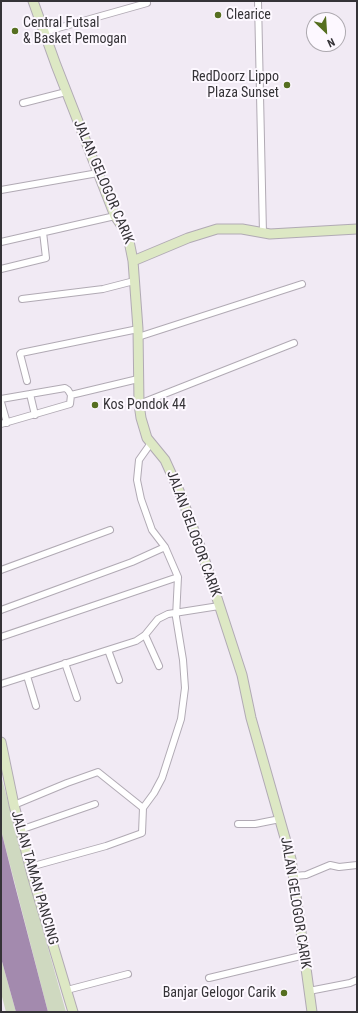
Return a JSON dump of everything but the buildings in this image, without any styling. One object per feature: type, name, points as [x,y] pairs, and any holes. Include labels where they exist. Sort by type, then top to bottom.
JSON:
[{"type":"street","name":"JALAN GELOGOR CARIK","points":[[33,1],[66,92],[114,216],[128,236],[133,261],[138,333],[139,404],[143,428],[151,443],[165,460],[178,488],[242,675],[251,718],[291,859],[312,1012]]},
{"type":"street","points":[[258,1],[263,234]]},
{"type":"street","points":[[44,32],[147,3]]},
{"type":"street","points":[[23,103],[66,92]]},
{"type":"street","points":[[1,190],[98,174]]},
{"type":"street","points":[[1,242],[114,216]]},
{"type":"street","points":[[133,261],[188,238],[217,229],[235,229],[263,234],[357,229]]},
{"type":"street","points":[[1,269],[46,258],[43,232]]},
{"type":"street","points":[[22,299],[103,289],[134,281]]},
{"type":"street","points":[[27,381],[20,355],[21,353],[138,333],[302,284]]},
{"type":"street","points":[[139,404],[294,343]]},
{"type":"street","points":[[71,395],[138,379]]},
{"type":"street","points":[[65,388],[71,395],[70,404],[4,423],[1,400],[65,388]]},
{"type":"street","points":[[30,394],[35,415]]},
{"type":"street","points":[[30,867],[106,846],[142,833],[143,808],[154,793],[162,778],[181,719],[185,688],[183,660],[177,627],[178,577],[165,547],[152,530],[141,499],[137,480],[139,460],[151,443]]},
{"type":"street","points":[[1,570],[110,530]]},
{"type":"street","points":[[1,610],[132,562],[165,547]]},
{"type":"street","points":[[1,638],[178,577]]},
{"type":"street","points":[[1,684],[136,641],[145,635],[158,619],[177,612],[219,606]]},
{"type":"street","points":[[145,635],[159,666]]},
{"type":"street","points":[[108,650],[120,680]]},
{"type":"street","points":[[65,663],[77,698]]},
{"type":"street","points":[[27,676],[36,706]]},
{"type":"street","name":"JALAN TAMAN PANCING","points":[[1,742],[20,830],[73,1012]]},
{"type":"street","points":[[14,805],[99,772],[143,808]]},
{"type":"street","points":[[20,830],[95,804]]},
{"type":"street","points":[[238,824],[255,824],[280,819]]},
{"type":"street","points":[[294,876],[306,875],[330,866],[339,867],[357,865]]},
{"type":"street","points":[[209,978],[305,955]]},
{"type":"street","points":[[67,990],[128,974]]},
{"type":"street","points":[[309,991],[350,983],[357,980]]},
{"type":"green space","points":[[1,775],[66,1012],[48,1012],[1,830]]},
{"type":"green space","points":[[1,958],[16,1012],[6,1012],[1,993]]},
{"type":"shaded area","points":[[1,830],[48,1012],[16,1012],[1,958]]},
{"type":"place","name":"Clearice","points":[[218,15]]},
{"type":"place","name":"Central Futsal & Basket Pemogan","points":[[15,31]]},
{"type":"place","name":"RedDoorz Lippo Plaza Sunset","points":[[287,85]]},
{"type":"place","name":"Kos Pondok 44","points":[[95,405]]},
{"type":"place","name":"Banjar Gelogor Carik","points":[[284,993]]}]
